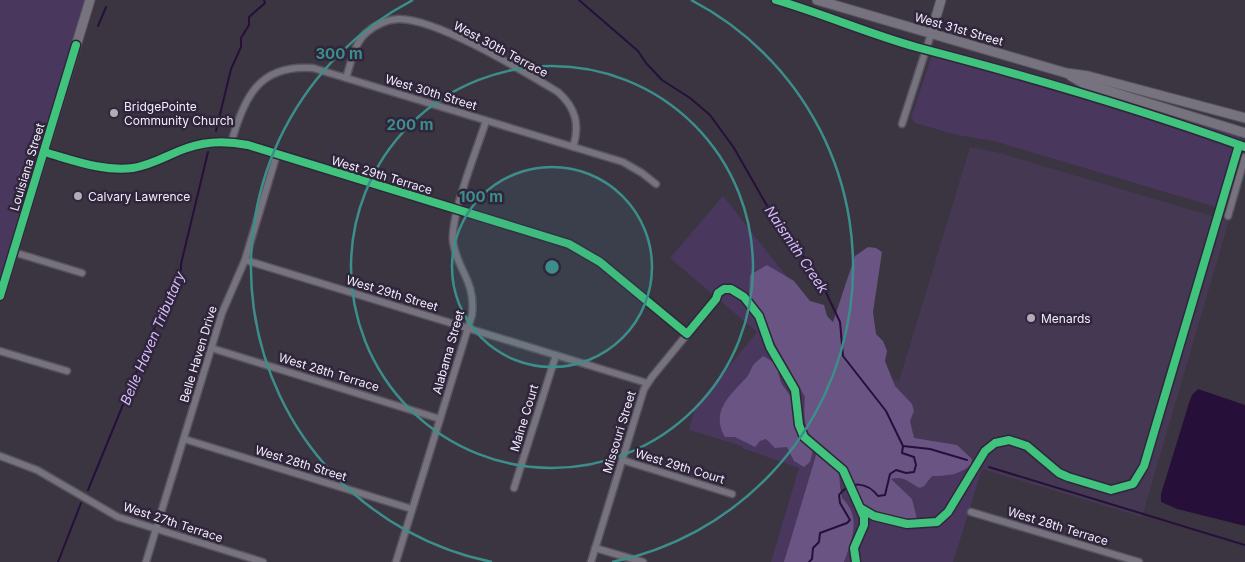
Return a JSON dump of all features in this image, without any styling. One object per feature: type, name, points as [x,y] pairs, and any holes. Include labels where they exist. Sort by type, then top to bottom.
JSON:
[{"type":"main road","name":"Louisiana Street","points":[[0,296],[90,0]]},
{"type":"main road","name":"West 31st Street","points":[[817,0],[1066,73],[1088,76],[1245,118]]},
{"type":"main road","points":[[931,34],[941,0]]},
{"type":"main road","name":"West 31st Street","points":[[1066,73],[1083,83],[1245,133]]},
{"type":"street","name":"West 30th Terrace","points":[[346,78],[356,48],[365,34],[381,23],[398,19],[417,23],[452,34],[558,92],[570,104],[576,120],[576,135],[573,147]]},
{"type":"street","points":[[902,124],[931,34]]},
{"type":"street","name":"West 30th Street","points":[[231,143],[244,104],[257,85],[272,75],[302,67],[313,68],[623,162],[656,184]]},
{"type":"street","name":"Alabama Street","points":[[396,562],[472,315],[472,293],[454,250],[453,227],[486,121]]},
{"type":"street","name":"West 29th Terrace","points":[[44,152],[100,168],[124,168],[155,162],[197,145],[231,143],[278,154],[559,240],[580,249],[600,262],[687,334]]},
{"type":"street","name":"Belle Haven Drive","points":[[146,562],[222,313],[245,260],[278,154]]},
{"type":"street","points":[[1228,216],[1245,157]]},
{"type":"street","points":[[13,252],[82,273]]},
{"type":"street","name":"West 29th Street","points":[[245,260],[647,383]]},
{"type":"street","name":"Missouri Street","points":[[591,562],[647,383],[716,299]]},
{"type":"street","name":"West 28th Terrace","points":[[211,348],[440,418]]},
{"type":"street","points":[[0,350],[67,371]]},
{"type":"street","name":"Maine Court","points":[[514,488],[556,355]]},
{"type":"street","name":"West 28th Street","points":[[184,438],[412,509]]},
{"type":"street","name":"West 27th Terrace","points":[[0,456],[37,470],[106,512],[156,530],[263,562]]},
{"type":"street","name":"West 29th Court","points":[[622,460],[732,494]]},
{"type":"street","name":"West 28th Terrace","points":[[971,512],[1139,562]]},
{"type":"street","points":[[595,548],[643,562]]},
{"type":"shaded area","points":[[0,0],[85,0],[0,280]]},
{"type":"shaded area","points":[[940,47],[1076,85],[1238,136],[1242,140],[1243,148],[1226,204],[1219,208],[994,141],[957,135],[915,123],[911,118],[934,49]]},
{"type":"shaded area","points":[[970,147],[996,152],[1229,221],[1142,517],[814,419],[832,360],[899,381]]},
{"type":"shaded area","points":[[723,196],[838,341],[814,419],[982,469],[953,562],[771,562],[799,468],[742,448],[742,446],[689,430],[695,409],[757,332],[670,258]]},
{"type":"shaded area","points":[[868,247],[876,248],[882,252],[873,312],[876,334],[883,341],[887,351],[885,361],[895,386],[912,404],[914,411],[910,421],[914,438],[957,445],[972,459],[971,464],[963,471],[948,475],[932,476],[920,488],[903,479],[891,479],[912,499],[917,519],[888,518],[868,509],[857,495],[850,474],[844,465],[812,438],[806,426],[804,412],[805,397],[749,298],[750,275],[767,265],[794,281],[810,301],[824,305],[827,316],[833,322],[855,256]]},
{"type":"shaded area","points":[[763,356],[776,365],[783,387],[792,399],[795,407],[799,432],[806,444],[813,450],[810,462],[804,467],[794,461],[787,447],[775,448],[766,439],[760,441],[755,447],[735,437],[725,437],[721,428],[721,412],[724,404]]},
{"type":"shaded area","points":[[1198,389],[1245,405],[1245,526],[1177,509],[1161,502],[1161,494],[1189,403],[1192,395]]},
{"type":"shaded area","points":[[817,452],[833,464],[839,472],[842,498],[848,505],[854,521],[850,545],[844,562],[784,562]]},
{"type":"waterway","name":"Belle Haven Tributary","points":[[216,131],[231,69],[241,47],[241,38],[249,25],[249,17],[265,3],[264,0]]},
{"type":"waterway","name":"Naismith Creek","points":[[579,0],[638,51],[662,80],[690,98],[710,115],[734,148],[786,239],[799,250],[823,286],[840,322],[843,356],[886,411],[903,446],[902,453],[914,457],[916,465],[914,472],[906,473],[896,470],[890,474],[885,495],[878,496],[869,488],[859,485],[854,485],[844,490],[839,495],[840,503],[850,520],[847,523],[820,533],[819,542],[813,548],[812,559],[809,562]]},
{"type":"waterway","points":[[98,26],[106,7]]},
{"type":"waterway","name":"Belle Haven Tributary","points":[[88,490],[168,295],[181,271],[181,264],[208,152]]},
{"type":"waterway","points":[[903,446],[930,449],[967,460]]},
{"type":"waterway","points":[[989,467],[1245,545]]},
{"type":"waterway","name":"Belle Haven Tributary","points":[[58,562],[81,503]]},
{"type":"cycle path","points":[[776,0],[898,42],[1082,93],[1245,147]]},
{"type":"cycle path","points":[[0,296],[76,45]]},
{"type":"cycle path","points":[[44,152],[99,167],[122,169],[147,164],[180,150],[202,144],[225,142],[248,145],[569,244],[600,262],[687,334],[716,299],[718,293],[724,289],[731,289],[744,297],[759,316],[770,347],[795,390],[799,425],[804,437],[843,470],[864,517],[864,525],[854,548],[856,562]]},
{"type":"cycle path","points":[[862,509],[874,516],[907,524],[937,522],[948,512],[985,451],[995,443],[1009,440],[1027,446],[1059,473],[1068,477],[1111,490],[1133,484],[1144,466],[1239,145]]},
{"type":"place","name":"BridgePointe Community Church","points":[[114,113]]},
{"type":"place","name":"Calvary Lawrence","points":[[78,196]]},
{"type":"place","name":"Menards","points":[[1031,318]]}]
